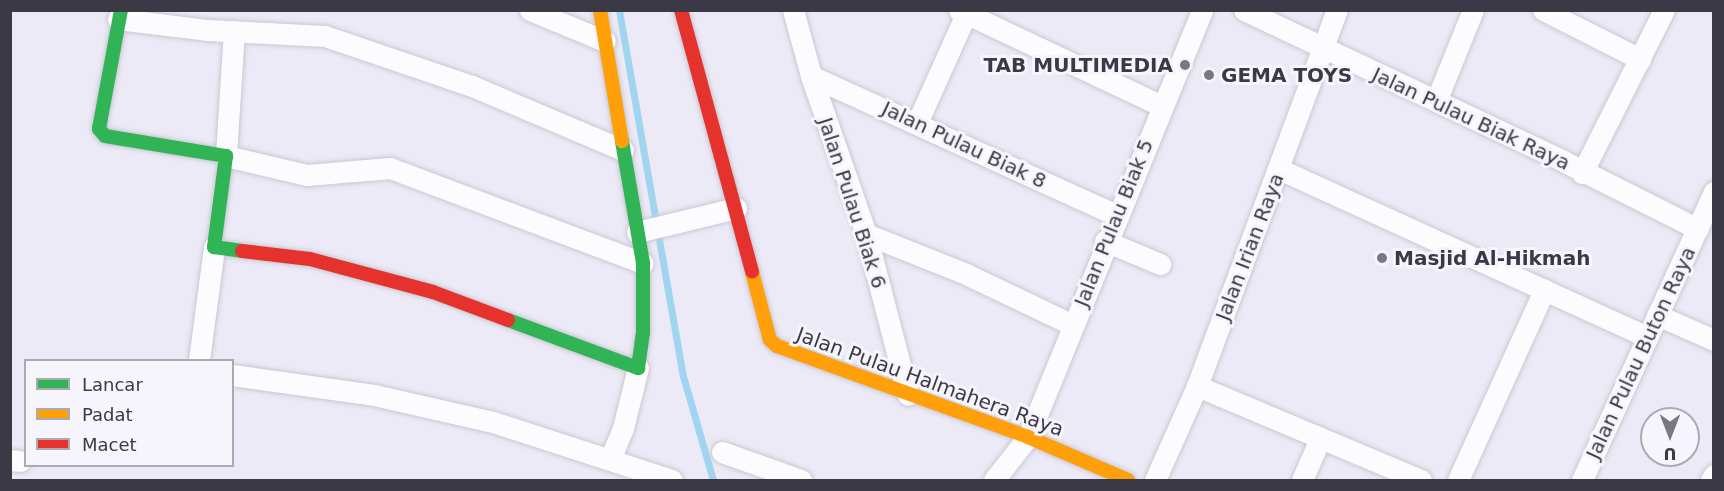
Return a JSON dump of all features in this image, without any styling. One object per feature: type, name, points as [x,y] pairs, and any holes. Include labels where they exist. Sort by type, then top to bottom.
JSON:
[{"type":"street","points":[[530,10],[605,41]]},
{"type":"street","points":[[600,10],[623,150],[653,229],[643,263],[643,333],[638,368],[623,428],[610,459]]},
{"type":"street","name":"Jalan Pulau Halmahera Raya","points":[[681,10],[770,340],[908,395],[1028,437],[1128,480]]},
{"type":"street","name":"Jalan Pulau Biak 6","points":[[793,10],[811,76],[866,234],[908,395]]},
{"type":"street","name":"Jalan Pulau Biak 5","points":[[994,480],[1028,437],[1116,215],[1202,10]]},
{"type":"street","name":"Jalan Pulau Biak Raya","points":[[1244,10],[1698,229]]},
{"type":"street","name":"Jalan Irian Raya","points":[[1155,480],[1197,386],[1337,10]]},
{"type":"street","points":[[1436,101],[1473,10]]},
{"type":"street","points":[[1543,10],[1640,59]]},
{"type":"street","points":[[1582,173],[1664,10]]},
{"type":"street","points":[[917,123],[972,14],[1162,106]]},
{"type":"street","points":[[623,150],[472,86],[325,36],[234,31],[119,15],[98,124],[101,134],[226,156],[307,175],[390,168],[643,263]]},
{"type":"street","points":[[199,359],[226,156],[234,31]]},
{"type":"street","name":"Jalan Pulau Biak 8","points":[[811,76],[1116,215]]},
{"type":"street","points":[[1279,170],[1647,337]]},
{"type":"street","name":"Jalan Pulau Buton Raya","points":[[1582,480],[1713,192]]},
{"type":"street","points":[[653,229],[736,208]]},
{"type":"street","points":[[866,234],[966,274],[1073,325]]},
{"type":"street","points":[[1106,241],[1160,264]]},
{"type":"street","points":[[214,247],[310,259],[433,292],[638,368]]},
{"type":"street","points":[[1458,480],[1544,290]]},
{"type":"street","points":[[1657,315],[1713,340]]},
{"type":"street","points":[[234,375],[374,395],[493,422],[672,480]]},
{"type":"street","points":[[1197,386],[1421,480]]},
{"type":"street","points":[[1302,480],[1320,439]]},
{"type":"street","points":[[722,452],[801,480]]},
{"type":"street","points":[[1711,480],[1713,475]]},
{"type":"waterway","points":[[619,10],[683,376],[713,480]]},
{"type":"traffic: fast","points":[[121,10],[99,129],[105,136],[226,156],[214,247],[242,251]]},
{"type":"traffic: fast","points":[[508,320],[638,368],[643,333],[643,263],[622,141]]},
{"type":"traffic: slow","points":[[600,10],[622,141]]},
{"type":"traffic: slow","points":[[752,272],[770,340],[777,346],[1028,437],[1128,480]]},
{"type":"traffic: jam","points":[[681,10],[752,272]]},
{"type":"traffic: jam","points":[[242,251],[310,259],[433,292],[508,320]]},
{"type":"place","name":"TAB MULTIMEDIA","points":[[1185,65]]},
{"type":"place","name":"GEMA TOYS","points":[[1209,75]]},
{"type":"place","name":"Masjid Al-Hikmah","points":[[1382,258]]}]
